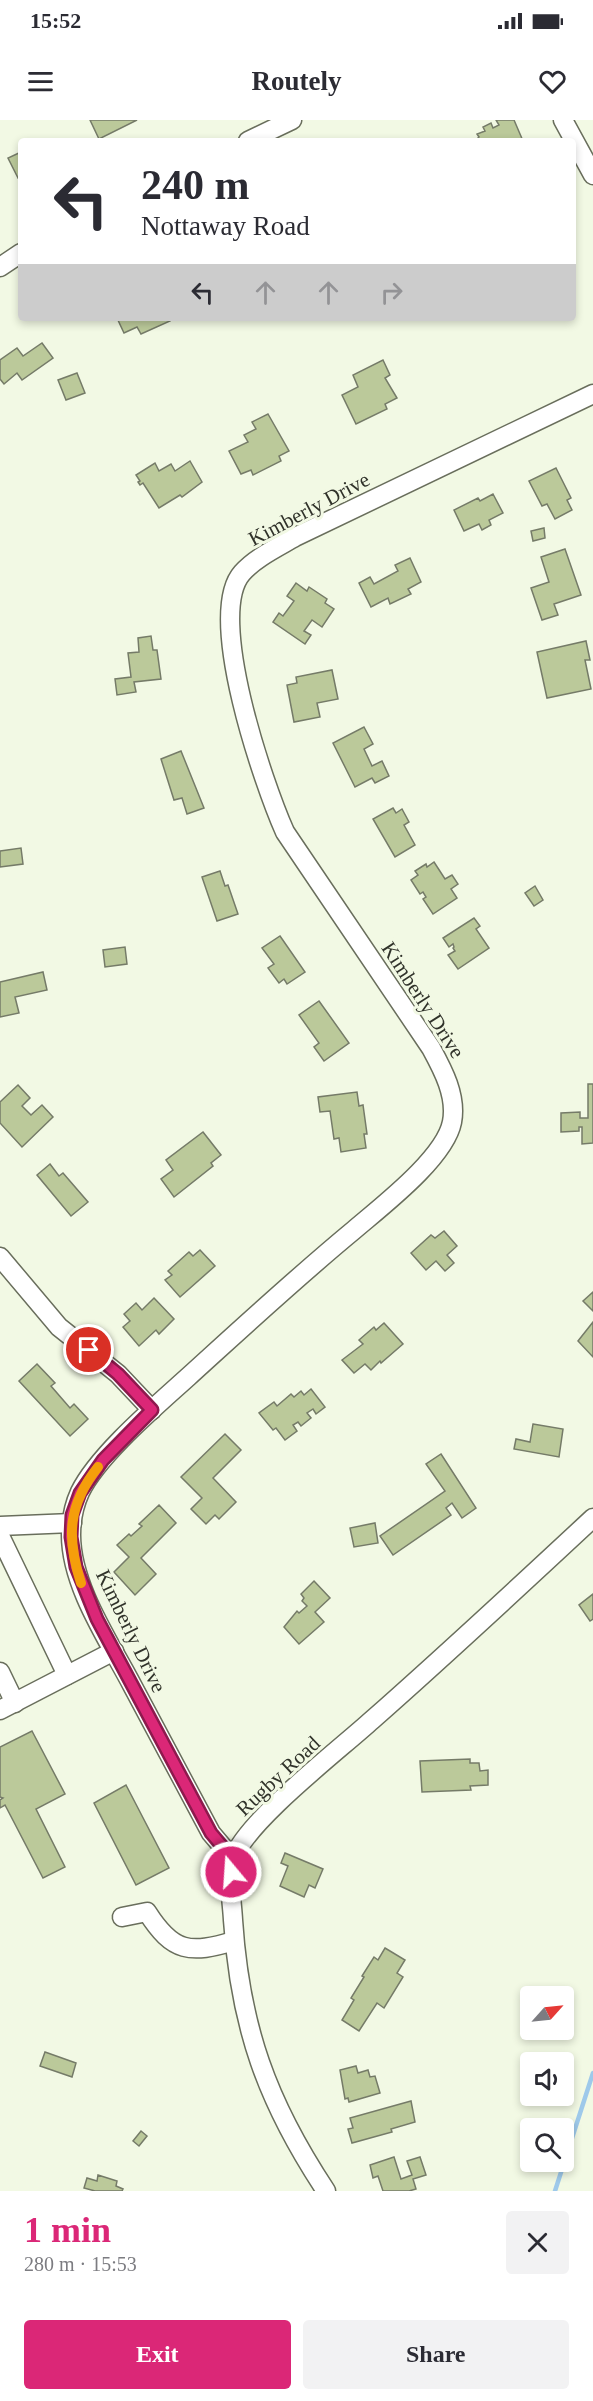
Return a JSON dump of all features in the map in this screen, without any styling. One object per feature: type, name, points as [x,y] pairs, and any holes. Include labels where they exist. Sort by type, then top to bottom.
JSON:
[{"type":"street","points":[[254,138],[292,120]]},
{"type":"street","points":[[563,120],[573,138]]},
{"type":"street","points":[[576,144],[593,176]]},
{"type":"street","points":[[0,267],[18,255]]},
{"type":"street","name":"Kimberly Drive","points":[[233,1859],[211,1833],[87,1598],[76,1567],[71,1537],[72,1523],[80,1493],[103,1460],[152,1410],[306,1270],[382,1206],[437,1154],[453,1121],[453,1104],[447,1079],[431,1048],[285,832],[271,801],[237,678],[229,629],[232,593],[242,573],[295,537],[593,394]]},
{"type":"street","points":[[0,1257],[59,1327],[118,1374],[152,1410]]},
{"type":"street","name":"Rugby Road","points":[[326,2191],[291,2134],[267,2083],[241,1998],[230,1883],[233,1859],[249,1834],[282,1800],[421,1677],[593,1518]]},
{"type":"street","points":[[0,1526],[72,1523]]},
{"type":"street","points":[[0,1536],[67,1675]]},
{"type":"street","points":[[0,1672],[8,1706],[114,1651]]},
{"type":"street","points":[[122,1917],[147,1912],[158,1929],[178,1946],[197,1950],[234,1941]]},
{"type":"building","points":[[90,120],[137,120],[101,138],[99,138]]},
{"type":"building","points":[[496,120],[514,120],[522,138],[478,138],[477,134],[485,131],[483,127],[491,123],[493,128],[499,125]]},
{"type":"building","points":[[18,153],[18,178],[8,158]]},
{"type":"building","points":[[118,321],[170,321],[141,334],[137,327],[124,333]]},
{"type":"building","points":[[42,343],[53,358],[22,380],[17,373],[4,384],[0,379],[0,360],[17,348],[23,356]]},
{"type":"building","points":[[383,360],[390,375],[385,378],[397,398],[385,404],[387,409],[356,424],[342,395],[358,387],[353,375]]},
{"type":"building","points":[[77,373],[85,393],[66,400],[58,380]]},
{"type":"building","points":[[268,414],[289,451],[279,456],[281,461],[253,475],[251,470],[241,474],[229,451],[248,442],[244,435],[256,429],[252,422]]},
{"type":"building","points":[[190,461],[202,482],[182,497],[180,495],[159,508],[143,483],[140,485],[136,475],[155,463],[159,471],[171,464],[175,471]]},
{"type":"building","points":[[556,468],[571,498],[567,500],[572,510],[555,519],[547,504],[542,506],[529,481]]},
{"type":"building","points":[[493,494],[503,513],[489,520],[491,525],[482,530],[479,524],[464,531],[454,510],[478,498],[480,501]]},
{"type":"building","points":[[544,528],[545,538],[533,541],[531,531]]},
{"type":"building","points":[[565,549],[581,595],[554,604],[558,615],[542,620],[531,588],[549,582],[541,557]]},
{"type":"building","points":[[410,558],[421,582],[408,589],[411,594],[390,604],[388,598],[371,607],[359,583],[370,577],[374,584],[398,571],[395,565]]},
{"type":"building","points":[[296,583],[307,591],[309,587],[327,599],[325,603],[334,609],[322,627],[312,620],[304,631],[311,635],[305,644],[273,622],[279,613],[283,616],[294,601],[287,596]]},
{"type":"building","points":[[151,636],[153,650],[157,650],[161,679],[134,682],[136,692],[117,695],[115,679],[131,677],[128,653],[139,652],[138,638]]},
{"type":"building","points":[[586,641],[590,660],[585,660],[591,689],[547,698],[537,652]]},
{"type":"building","points":[[332,670],[338,699],[317,703],[320,717],[294,722],[287,685],[297,683],[296,677]]},
{"type":"building","points":[[364,727],[373,744],[364,749],[372,766],[382,761],[389,776],[375,783],[372,778],[355,787],[333,743]]},
{"type":"building","points":[[181,751],[204,808],[187,814],[182,798],[174,800],[161,759]]},
{"type":"building","points":[[393,808],[396,813],[402,809],[409,822],[404,825],[415,845],[395,857],[373,819]]},
{"type":"building","points":[[21,848],[23,864],[0,867],[0,851]]},
{"type":"building","points":[[434,862],[445,879],[452,875],[458,884],[451,889],[457,898],[433,914],[423,899],[426,897],[423,892],[420,894],[411,880],[418,875],[415,871]]},
{"type":"building","points":[[220,871],[225,886],[228,885],[238,914],[217,921],[202,877]]},
{"type":"building","points":[[535,886],[543,900],[534,906],[525,893]]},
{"type":"building","points":[[474,918],[480,926],[476,929],[489,948],[458,969],[448,955],[455,951],[453,944],[449,947],[443,938]]},
{"type":"building","points":[[280,936],[305,972],[287,984],[284,979],[279,983],[268,968],[274,964],[262,948]]},
{"type":"building","points":[[125,947],[127,964],[105,967],[103,950]]},
{"type":"building","points":[[43,972],[47,990],[15,997],[19,1013],[0,1017],[0,982]]},
{"type":"building","points":[[319,1001],[349,1043],[324,1061],[314,1047],[319,1043],[299,1015]]},
{"type":"building","points":[[588,1084],[593,1084],[593,1143],[582,1144],[582,1127],[579,1127],[579,1131],[561,1132],[561,1113],[580,1112],[580,1118],[588,1118]]},
{"type":"building","points":[[18,1085],[30,1098],[22,1106],[31,1115],[42,1105],[53,1117],[22,1147],[0,1123],[0,1102]]},
{"type":"building","points":[[357,1092],[359,1106],[363,1105],[367,1134],[364,1134],[366,1148],[341,1152],[339,1138],[334,1139],[330,1111],[320,1112],[318,1097]]},
{"type":"building","points":[[203,1132],[221,1155],[211,1163],[213,1166],[174,1197],[161,1179],[173,1170],[166,1160]]},
{"type":"building","points":[[50,1164],[59,1176],[63,1173],[88,1202],[71,1216],[37,1175]]},
{"type":"building","points":[[444,1231],[457,1246],[447,1255],[454,1263],[445,1271],[436,1261],[426,1270],[411,1253],[431,1235],[435,1238]]},
{"type":"building","points":[[200,1250],[215,1266],[180,1297],[165,1280],[172,1275],[168,1271],[189,1252],[193,1256]]},
{"type":"building","points":[[593,1292],[593,1311],[583,1301]]},
{"type":"building","points":[[154,1298],[174,1319],[159,1334],[156,1330],[139,1346],[123,1327],[130,1321],[124,1314],[136,1303],[142,1310]]},
{"type":"building","points":[[593,1322],[593,1357],[578,1341]]},
{"type":"building","points":[[384,1323],[403,1344],[371,1370],[365,1364],[354,1373],[342,1360],[363,1344],[359,1340],[374,1327],[376,1330]]},
{"type":"building","points":[[37,1364],[55,1383],[51,1386],[70,1408],[74,1404],[88,1419],[70,1436],[19,1381]]},
{"type":"building","points":[[311,1389],[325,1407],[316,1414],[313,1409],[307,1413],[311,1418],[301,1426],[298,1422],[293,1425],[297,1431],[285,1440],[276,1428],[273,1430],[259,1413],[274,1402],[277,1406],[291,1394],[294,1397],[301,1391],[304,1395]]},
{"type":"building","points":[[533,1424],[563,1429],[559,1457],[514,1449],[516,1439],[530,1442]]},
{"type":"building","points":[[225,1434],[241,1450],[213,1478],[236,1502],[219,1519],[215,1515],[206,1524],[191,1509],[202,1498],[181,1477]]},
{"type":"building","points":[[441,1454],[476,1508],[462,1518],[452,1503],[446,1508],[451,1515],[393,1555],[380,1536],[445,1491],[426,1464]]},
{"type":"building","points":[[159,1505],[176,1523],[141,1558],[156,1574],[135,1595],[114,1572],[129,1557],[117,1545],[142,1526],[139,1524]]},
{"type":"building","points":[[375,1523],[378,1543],[354,1547],[350,1528]]},
{"type":"building","points":[[314,1581],[330,1598],[315,1612],[324,1622],[299,1644],[284,1627],[297,1611],[299,1613],[307,1606],[302,1601],[304,1598],[301,1594]]},
{"type":"building","points":[[593,1594],[593,1619],[590,1621],[579,1605]]},
{"type":"building","points":[[32,1731],[65,1794],[36,1809],[65,1867],[43,1878],[5,1805],[0,1808],[0,1800],[3,1798],[0,1797],[0,1747]]},
{"type":"building","points":[[470,1759],[470,1763],[479,1763],[480,1771],[488,1770],[488,1785],[470,1786],[471,1790],[422,1792],[420,1761]]},
{"type":"building","points":[[126,1785],[169,1868],[136,1885],[94,1803]]},
{"type":"building","points":[[285,1853],[323,1869],[315,1888],[309,1885],[304,1897],[280,1886],[288,1866],[281,1863]]},
{"type":"building","points":[[385,1948],[405,1960],[397,1973],[403,1977],[384,2008],[377,2003],[359,2031],[342,2020],[354,2000],[351,1998],[364,1977],[362,1976],[374,1957],[378,1960]]},
{"type":"building","points":[[45,2052],[76,2063],[72,2077],[40,2066]]},
{"type":"building","points":[[356,2066],[358,2073],[368,2070],[370,2077],[375,2076],[380,2093],[349,2102],[348,2098],[345,2099],[340,2070]]},
{"type":"building","points":[[411,2101],[415,2122],[391,2129],[392,2132],[352,2143],[348,2129],[353,2128],[350,2118]]},
{"type":"building","points":[[141,2131],[147,2136],[139,2146],[133,2141]]},
{"type":"building","points":[[394,2157],[401,2179],[412,2175],[407,2161],[420,2157],[426,2175],[413,2179],[416,2189],[383,2191],[378,2176],[373,2178],[370,2165]]},
{"type":"building","points":[[98,2175],[117,2181],[116,2186],[123,2189],[122,2191],[95,2191],[84,2188],[87,2178],[97,2181]]},
{"type":"waterway","points":[[555,2191],[593,2073]]},
{"type":"slow traffic","points":[[81,1583],[71,1537],[72,1515],[80,1493],[98,1467]]},
{"type":"route","points":[[89,1350],[118,1374],[152,1410],[103,1460],[80,1493],[72,1515],[71,1537],[76,1567],[97,1619],[211,1833],[233,1859],[231,1872]]}]
